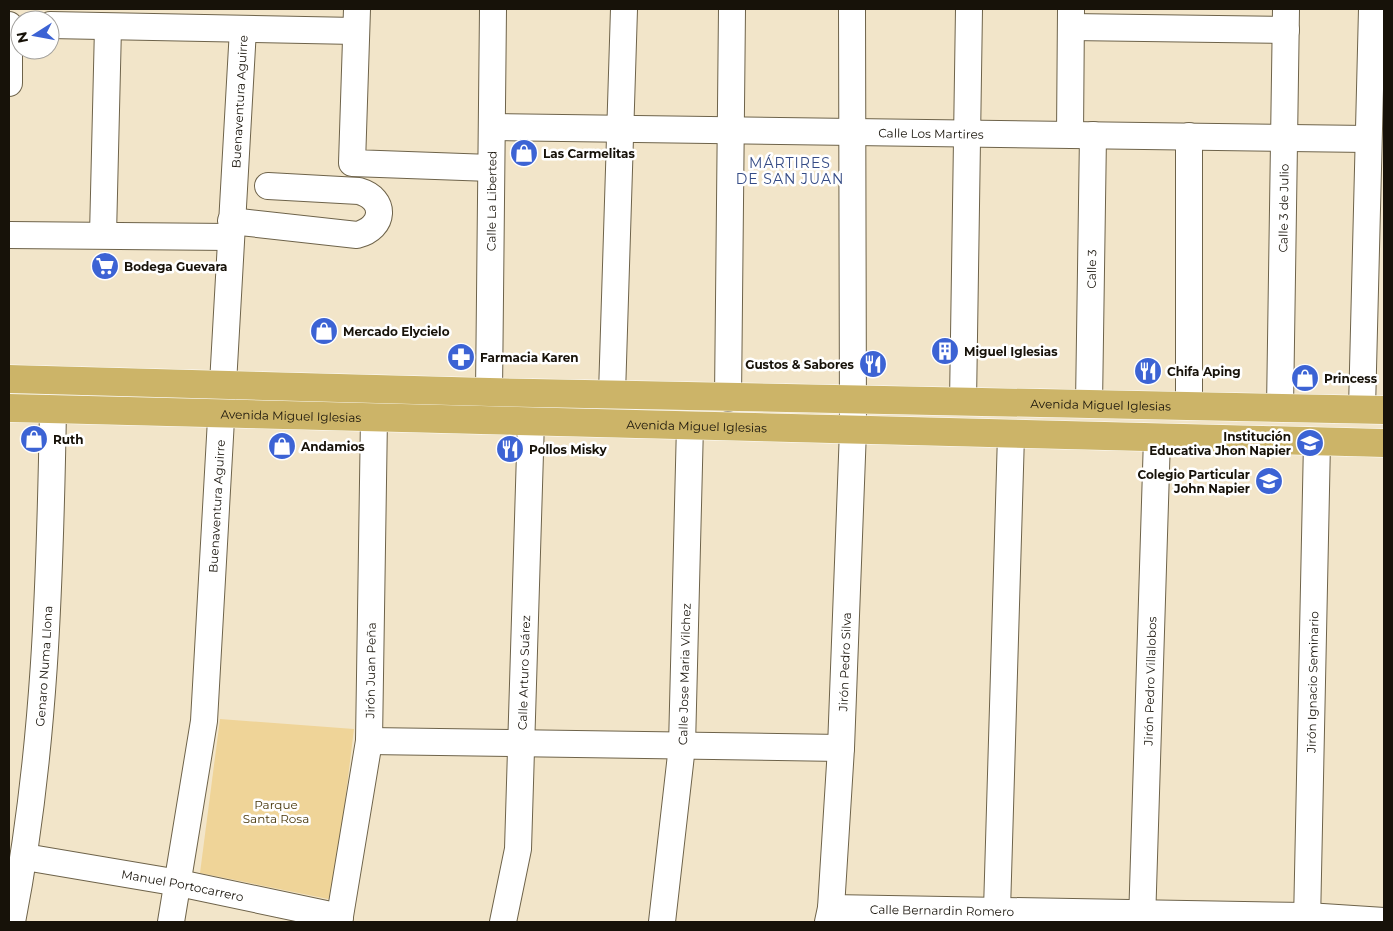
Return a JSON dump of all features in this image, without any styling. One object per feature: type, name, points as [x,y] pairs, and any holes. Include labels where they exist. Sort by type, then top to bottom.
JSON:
[{"type":"main road","name":"Avenida Miguel Iglesias","points":[[9,379],[728,398],[1373,410]]},
{"type":"main road","name":"Avenida Miguel Iglesias","points":[[9,408],[1384,443]]},
{"type":"street","name":"Calle La Liberted","points":[[488,392],[493,9]]},
{"type":"street","points":[[612,394],[624,9]]},
{"type":"street","points":[[728,398],[729,130],[732,9]]},
{"type":"street","name":"Jirón Pedro Silva","points":[[829,915],[841,748],[853,430],[852,9]]},
{"type":"street","points":[[962,402],[970,9]]},
{"type":"street","points":[[1372,9],[1368,138],[1373,410]]},
{"type":"street","points":[[1071,18],[1286,19]]},
{"type":"street","name":"Calle 3","points":[[1071,18],[1082,135],[1089,404]]},
{"type":"street","name":"Calle 3 de Julio","points":[[1280,408],[1286,19]]},
{"type":"street","points":[[60,20],[108,27],[243,29],[357,20],[352,163],[491,168]]},
{"type":"street","points":[[103,236],[108,27]]},
{"type":"street","name":"Buenaventura Aguirre","points":[[172,922],[204,721],[243,29]]},
{"type":"street","points":[[9,83],[11,60]]},
{"type":"street","name":"Calle Los Martires","points":[[492,127],[1368,138]]},
{"type":"street","points":[[1188,406],[1189,136]]},
{"type":"street","points":[[9,235],[103,236],[231,229],[357,234],[368,232],[375,225],[379,214],[376,202],[370,194],[359,191],[268,186]]},
{"type":"street","name":"Genaro Numa Llona","points":[[12,922],[25,857],[41,725],[50,593],[53,409]]},
{"type":"street","name":"Jirón Juan Peña","points":[[340,919],[368,741],[374,417]]},
{"type":"street","name":"Calle Arturo Suárez","points":[[503,922],[518,849],[531,420]]},
{"type":"street","name":"Calle Jose Maria Vilchez","points":[[662,922],[682,746],[690,425]]},
{"type":"street","points":[[997,910],[1011,434]]},
{"type":"street","name":"Jirón Pedro Villalobos","points":[[1142,918],[1157,438]]},
{"type":"street","name":"Jirón Ignacio Seminario","points":[[1307,919],[1317,442]]},
{"type":"street","points":[[368,741],[841,748]]},
{"type":"street","name":"Manuel Portocarrero","points":[[25,857],[179,883],[340,919]]},
{"type":"street","name":"Calle Bernardin Romero","points":[[829,915],[997,910],[1142,918],[1384,921]]},
{"type":"green space","name":"Parque Santa Rosa","points":[[220,719],[354,729],[333,900],[200,873]]},
{"type":"place","name":"Las Carmelitas","points":[[524,153]]},
{"type":"place","name":"Bodega Guevara","points":[[105,266]]},
{"type":"place","name":"Mercado Elycielo","points":[[324,331]]},
{"type":"place","name":"Miguel Iglesias","points":[[945,351]]},
{"type":"place","name":"Farmacia Karen","points":[[461,357]]},
{"type":"place","name":"Gustos & Sabores","points":[[873,364]]},
{"type":"place","name":"Chifa Aping","points":[[1148,371]]},
{"type":"place","name":"Princess","points":[[1305,378]]},
{"type":"place","name":"Ruth","points":[[34,439]]},
{"type":"place","name":"Institución Educativa Jhon Napier","points":[[1310,443]]},
{"type":"place","name":"Andamios","points":[[282,446]]},
{"type":"place","name":"Pollos Misky","points":[[510,449]]},
{"type":"place","name":"Colegio Particular John Napier","points":[[1269,481]]},
{"type":"district","name":"MÁRTIRES DE SAN JUAN","points":[[790,172]]}]
